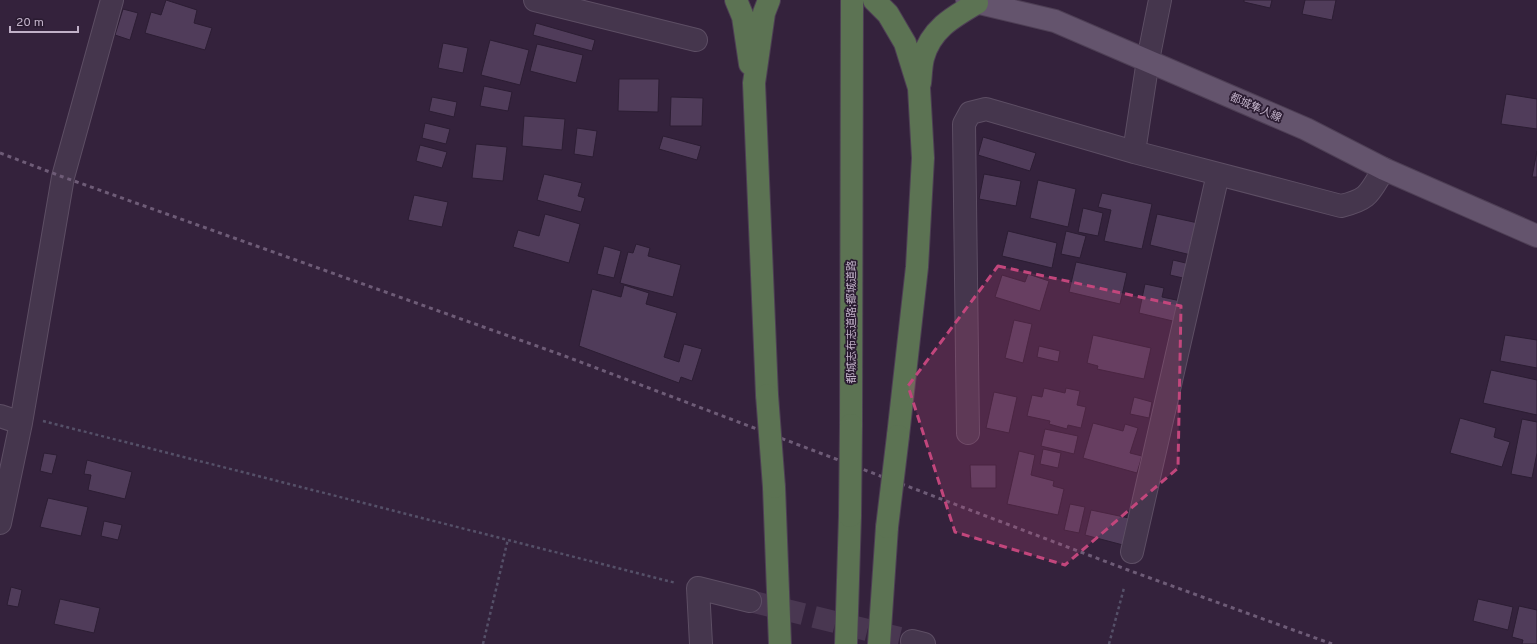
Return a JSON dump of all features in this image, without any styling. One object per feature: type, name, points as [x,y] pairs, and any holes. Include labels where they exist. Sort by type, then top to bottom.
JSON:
[{"type":"highway","points":[[736,0],[743,17],[754,83],[767,395],[774,487],[780,644]]},
{"type":"highway","points":[[754,83],[764,13],[769,0]]},
{"type":"highway","points":[[874,0],[888,14],[905,43],[919,88]]},
{"type":"highway","points":[[879,644],[887,527],[917,267],[923,158],[919,88],[923,57],[932,37],[949,19],[972,1]]},
{"type":"highway","name":"都城志布志道路;都城道路","points":[[846,644],[851,424],[852,10]]},
{"type":"main road","name":"都城隼人線","points":[[972,1],[1055,21],[1306,129],[1384,169],[1537,236]]},
{"type":"street","points":[[0,523],[22,419],[63,177],[112,0]]},
{"type":"street","points":[[535,0],[696,40]]},
{"type":"street","points":[[1134,152],[1148,60],[1160,0]]},
{"type":"street","points":[[968,433],[964,124],[970,113],[986,110],[1134,152],[1341,206],[1357,202],[1367,196],[1384,169]]},
{"type":"street","points":[[1132,552],[1218,174]]},
{"type":"street","points":[[0,416],[22,419]]},
{"type":"street","points":[[701,644],[698,588],[750,601]]},
{"type":"path","points":[[22,419],[508,539],[698,588]]},
{"type":"path","points":[[483,644],[508,539]]},
{"type":"path","points":[[1109,644],[1124,588]]},
{"type":"highlighted area","points":[[998,266],[1181,306],[1178,468],[1065,565],[955,532],[908,386]]},
{"type":"building","points":[[166,0],[197,10],[194,23],[212,28],[205,50],[145,33],[151,12],[161,15]]},
{"type":"building","points":[[1244,0],[1272,0],[1270,8],[1244,2]]},
{"type":"building","points":[[1305,0],[1336,0],[1332,20],[1302,14]]},
{"type":"building","points":[[123,9],[138,13],[130,40],[115,35]]},
{"type":"building","points":[[536,23],[595,40],[592,51],[533,35]]},
{"type":"building","points":[[490,40],[529,50],[520,85],[481,75]]},
{"type":"building","points":[[443,43],[468,48],[463,73],[438,68]]},
{"type":"building","points":[[537,44],[583,55],[576,83],[530,71]]},
{"type":"building","points":[[619,79],[659,79],[658,112],[618,111]]},
{"type":"building","points":[[484,86],[512,92],[508,111],[480,106]]},
{"type":"building","points":[[1506,94],[1537,99],[1537,129],[1501,124]]},
{"type":"building","points":[[432,97],[457,102],[454,117],[429,111]]},
{"type":"building","points":[[671,97],[703,98],[702,126],[670,126]]},
{"type":"building","points":[[524,116],[565,119],[562,150],[522,146]]},
{"type":"building","points":[[425,123],[450,129],[446,144],[422,138]]},
{"type":"building","points":[[577,128],[597,131],[593,157],[574,154]]},
{"type":"building","points":[[663,136],[701,146],[697,160],[659,149]]},
{"type":"building","points":[[983,137],[1036,153],[1030,171],[978,155]]},
{"type":"building","points":[[476,144],[507,147],[503,181],[472,178]]},
{"type":"building","points":[[420,145],[447,152],[442,168],[416,161]]},
{"type":"building","points":[[1537,151],[1537,177],[1532,177]]},
{"type":"building","points":[[544,174],[582,183],[578,196],[585,198],[581,212],[537,200]]},
{"type":"building","points":[[984,174],[1021,181],[1016,206],[979,199]]},
{"type":"building","points":[[1038,180],[1076,189],[1068,227],[1030,218]]},
{"type":"building","points":[[1102,193],[1152,204],[1142,249],[1104,241],[1111,210],[1098,207]]},
{"type":"building","points":[[414,195],[448,202],[442,227],[408,220]]},
{"type":"building","points":[[1083,208],[1103,213],[1098,236],[1078,232]]},
{"type":"building","points":[[545,214],[580,224],[569,263],[513,247],[518,230],[539,236]]},
{"type":"building","points":[[1157,214],[1198,223],[1191,255],[1150,245]]},
{"type":"building","points":[[1008,231],[1057,243],[1052,268],[1002,256]]},
{"type":"building","points":[[1066,231],[1086,236],[1080,258],[1061,254]]},
{"type":"building","points":[[636,244],[650,248],[648,256],[681,265],[673,297],[620,283],[628,252],[633,253]]},
{"type":"building","points":[[604,246],[621,251],[614,278],[597,274]]},
{"type":"building","points":[[1173,260],[1190,264],[1187,279],[1170,275]]},
{"type":"building","points":[[1076,262],[1127,273],[1120,304],[1069,292]]},
{"type":"building","points":[[1028,274],[1049,281],[1040,311],[995,297],[1002,275],[1025,282]]},
{"type":"building","points":[[1145,284],[1164,288],[1162,297],[1181,301],[1177,322],[1139,313]]},
{"type":"building","points":[[624,285],[649,293],[646,304],[677,313],[664,357],[679,362],[684,344],[702,349],[692,381],[681,377],[679,383],[579,346],[592,289],[621,297]]},
{"type":"building","points":[[1014,320],[1032,324],[1023,363],[1005,358]]},
{"type":"building","points":[[1093,335],[1151,348],[1144,379],[1097,369],[1098,366],[1087,363]]},
{"type":"building","points":[[1505,335],[1537,340],[1537,368],[1500,361]]},
{"type":"building","points":[[1039,346],[1060,351],[1058,362],[1037,357]]},
{"type":"building","points":[[1491,370],[1537,380],[1537,415],[1483,403]]},
{"type":"building","points":[[1044,388],[1065,393],[1066,388],[1080,391],[1077,405],[1086,407],[1081,428],[1068,425],[1067,429],[1049,424],[1050,421],[1027,416],[1032,395],[1042,397]]},
{"type":"building","points":[[994,392],[1017,397],[1009,433],[986,428]]},
{"type":"building","points":[[1134,397],[1152,402],[1149,418],[1130,414]]},
{"type":"building","points":[[1460,418],[1496,428],[1494,437],[1510,442],[1502,467],[1450,453]]},
{"type":"building","points":[[1522,419],[1537,422],[1537,453],[1532,478],[1511,474]]},
{"type":"building","points":[[1093,423],[1123,431],[1125,424],[1138,428],[1130,453],[1142,456],[1137,473],[1083,458]]},
{"type":"building","points":[[1045,429],[1078,436],[1074,454],[1041,446]]},
{"type":"building","points":[[1043,449],[1061,453],[1058,468],[1040,464]]},
{"type":"building","points":[[1019,451],[1035,455],[1031,475],[1054,481],[1053,486],[1064,489],[1058,515],[1007,504]]},
{"type":"building","points":[[44,453],[57,455],[52,474],[40,471]]},
{"type":"building","points":[[87,460],[132,472],[125,499],[88,490],[91,475],[84,474]]},
{"type":"building","points":[[970,465],[996,465],[996,488],[971,488]]},
{"type":"building","points":[[48,498],[88,507],[81,536],[40,527]]},
{"type":"building","points":[[1070,504],[1085,507],[1079,533],[1064,530]]},
{"type":"building","points":[[1091,510],[1129,518],[1123,545],[1085,535]]},
{"type":"building","points":[[104,521],[122,525],[118,540],[101,536]]},
{"type":"building","points":[[11,587],[22,590],[18,607],[7,605]]},
{"type":"building","points":[[60,599],[100,608],[94,633],[54,624]]},
{"type":"building","points":[[1478,599],[1513,607],[1508,630],[1473,621]]},
{"type":"building","points":[[1519,606],[1537,610],[1537,644],[1522,644],[1523,640],[1512,637]]},
{"type":"tunnel","points":[[750,601],[912,641]]},
{"type":"railway","points":[[0,153],[63,177],[562,355],[1128,570],[1332,644]]}]
